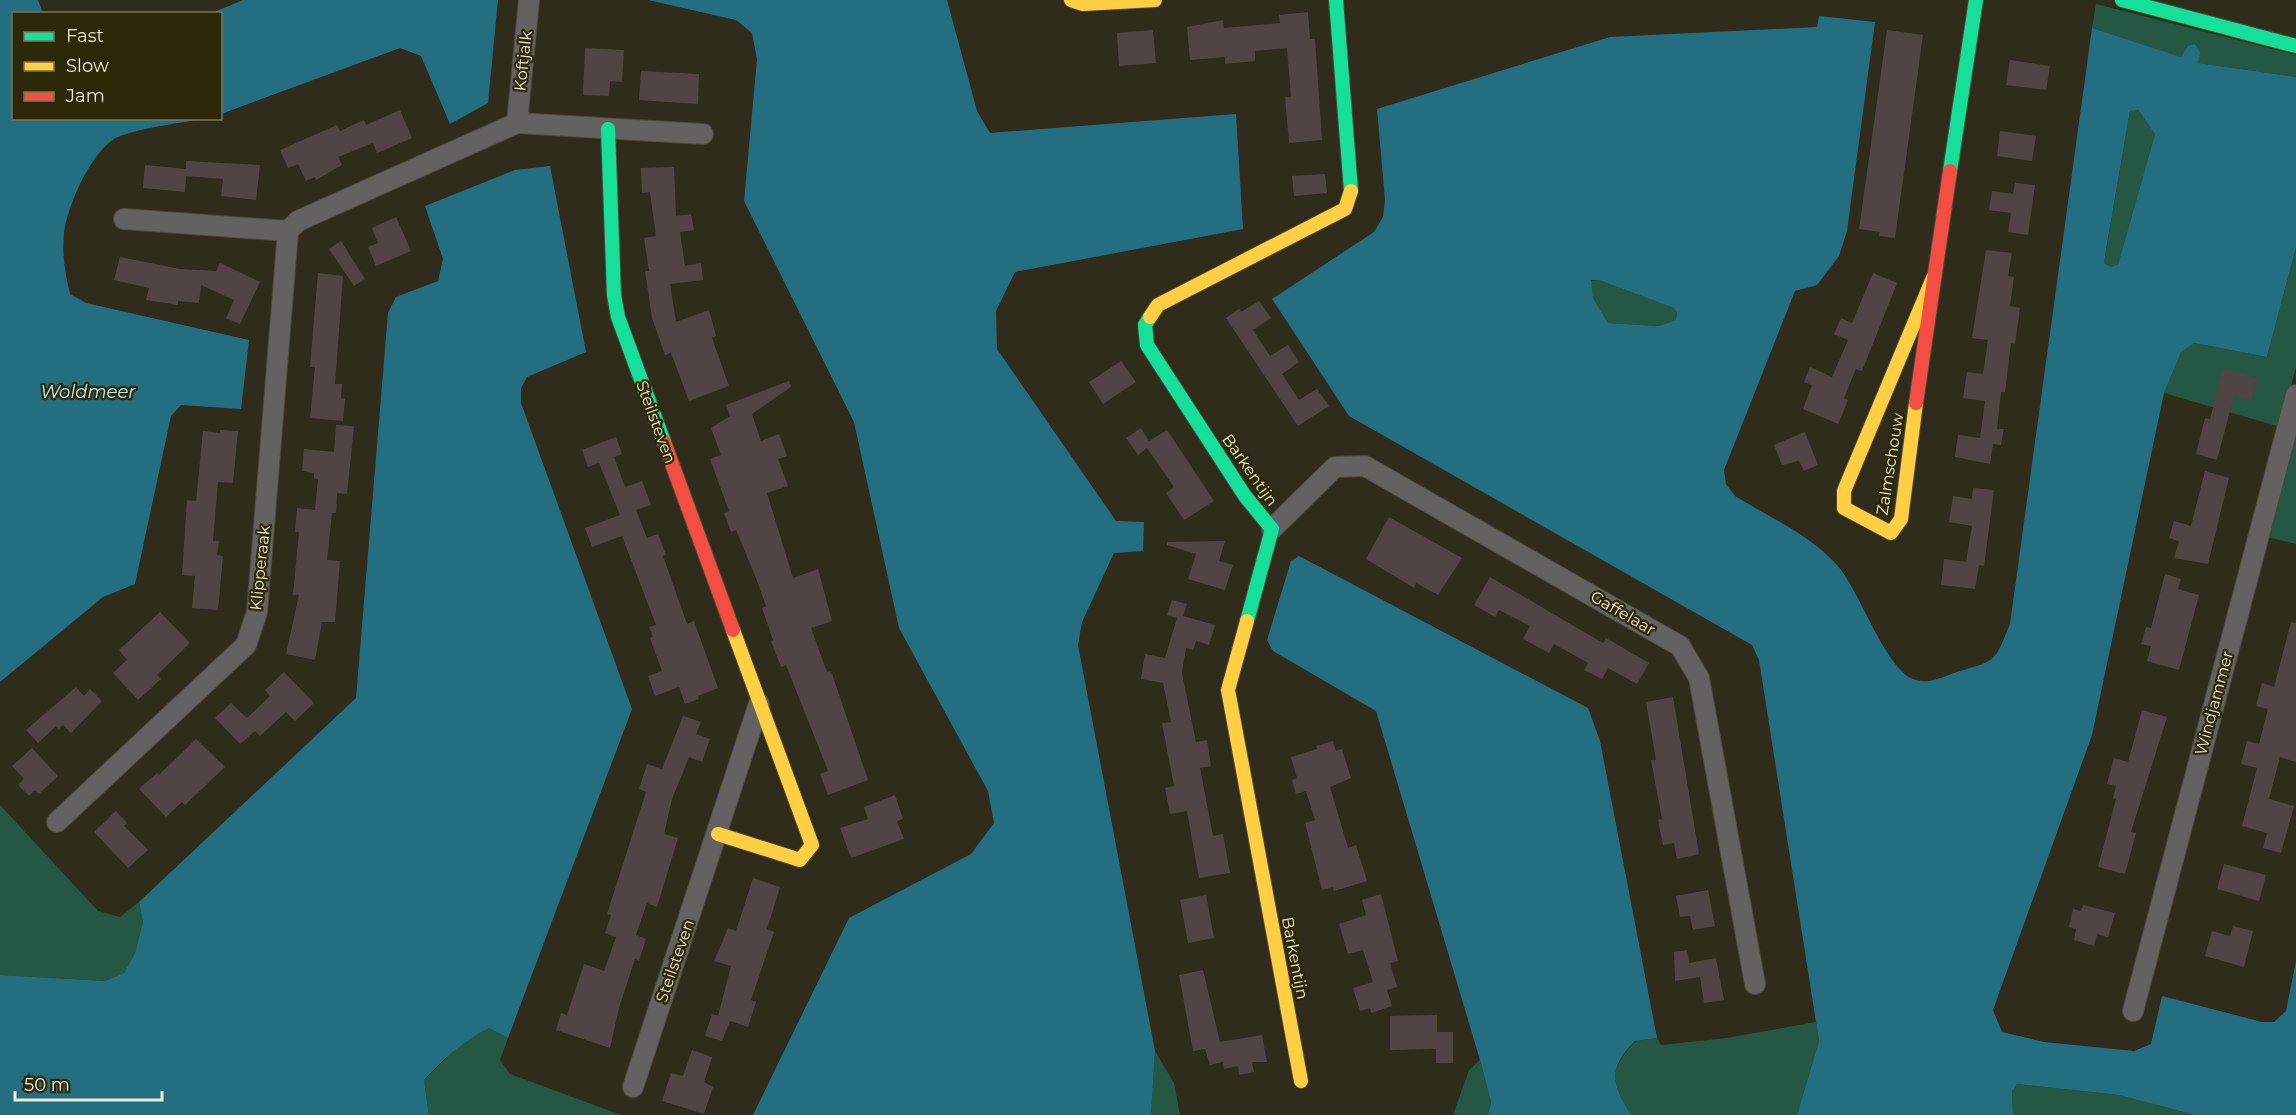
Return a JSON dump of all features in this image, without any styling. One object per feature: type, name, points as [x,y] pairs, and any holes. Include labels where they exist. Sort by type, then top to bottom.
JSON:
[{"type":"street","name":"Koftjalk","points":[[517,123],[529,0]]},
{"type":"street","points":[[1079,1],[1155,0]]},
{"type":"street","name":"Barkentijn","points":[[1301,1081],[1228,690],[1272,529],[1245,496],[1147,345],[1145,326],[1158,305],[1345,209],[1351,192],[1336,0]]},
{"type":"street","name":"Zalmschouw","points":[[1933,278],[1844,491],[1844,508],[1891,533],[1902,519],[1933,278],[1976,0]]},
{"type":"street","points":[[2122,0],[2296,46]]},
{"type":"street","points":[[124,219],[288,231],[298,221],[517,123],[703,134]]},
{"type":"street","name":"Steilsteven","points":[[608,129],[614,295],[618,317],[812,845],[800,860],[718,834]]},
{"type":"street","name":"Klipperaak","points":[[57,822],[246,645],[257,612],[288,231]]},
{"type":"street","name":"Windjammer","points":[[2133,1011],[2296,395]]},
{"type":"street","name":"Gaffelaar","points":[[1272,529],[1335,466],[1365,465],[1680,646],[1699,678],[1755,984]]},
{"type":"street","name":"Steilsteven","points":[[633,1087],[759,704]]},
{"type":"green space","points":[[2096,4],[2296,55],[2296,77],[2198,63],[2092,28]]},
{"type":"green space","points":[[2138,110],[2155,134],[2118,266],[2111,267],[2104,263],[2130,111]]},
{"type":"green space","points":[[2296,247],[2296,367],[2280,427],[2164,393],[2181,352],[2193,343],[2267,357]]},
{"type":"green space","points":[[1599,280],[1675,308],[1676,320],[1659,326],[1608,323],[1593,298],[1591,281]]},
{"type":"green space","points":[[2296,425],[2296,544],[2267,537]]},
{"type":"green space","points":[[0,805],[98,911],[120,917],[139,902],[143,922],[135,953],[124,973],[105,981],[0,975]]},
{"type":"green space","points":[[1816,1022],[1819,1041],[1797,1115],[1631,1115],[1620,1094],[1617,1085],[1617,1068],[1620,1060],[1636,1041],[1657,1038],[1661,1045],[1727,1038]]},
{"type":"green space","points":[[489,1028],[508,1038],[500,1060],[510,1074],[621,1115],[429,1115],[424,1080],[465,1040]]},
{"type":"green space","points":[[1155,1051],[1174,1083],[1180,1115],[1151,1115]]},
{"type":"green space","points":[[1480,1060],[1491,1102],[1488,1115],[1453,1115],[1469,1070]]},
{"type":"green space","points":[[2017,1084],[2119,1095],[2195,1115],[2013,1115],[2012,1091]]},
{"type":"water","name":"Woldmeer","points":[[0,0],[38,0],[43,12],[12,12],[12,120],[196,120],[120,136],[100,152],[83,179],[66,222],[64,257],[70,294],[86,303],[249,340],[241,409],[181,405],[171,416],[135,584],[103,597],[0,682]]},
{"type":"water","points":[[243,0],[498,0],[488,103],[450,124],[421,56],[400,48],[222,114],[222,12],[214,12]]},
{"type":"water","points":[[648,0],[947,0],[977,111],[990,133],[1236,114],[1243,229],[1015,272],[996,311],[997,349],[1116,521],[1144,522],[1143,551],[1114,553],[1082,622],[1078,645],[1155,1051],[1151,1115],[753,1115],[849,918],[971,854],[994,823],[988,791],[899,628],[854,422],[744,201],[757,59],[752,33],[736,20]]},
{"type":"water","points":[[1819,16],[1875,22],[1847,231],[1839,256],[1817,285],[1795,291],[1724,470],[1726,484],[1735,496],[1789,527],[1837,565],[1892,660],[1903,672],[1919,681],[1935,680],[1987,662],[1997,653],[2010,624],[2092,28],[2181,57],[2188,46],[2195,44],[2200,53],[2198,63],[2296,77],[2296,247],[2267,357],[2194,343],[2181,352],[2164,393],[2092,735],[1993,1010],[2002,1032],[2044,1042],[2134,1051],[2151,1044],[2162,996],[2262,1022],[2274,1022],[2286,1011],[2296,961],[2296,1115],[2195,1115],[2119,1095],[2017,1084],[2012,1091],[2013,1115],[1797,1115],[1819,1041],[1759,660],[1752,645],[1349,416],[1272,299],[1374,232],[1383,217],[1385,200],[1377,109],[1610,37],[1817,27]],"holes":[[[2138,110],[2155,134],[2118,265],[2111,267],[2104,263],[2107,244],[2130,111]],[[1591,280],[1599,280],[1674,308],[1677,313],[1676,320],[1659,326],[1608,323],[1593,298]]]},
{"type":"water","points":[[550,166],[586,352],[527,377],[521,388],[521,403],[632,709],[508,1038],[489,1028],[462,1045],[439,1065],[424,1080],[429,1115],[0,1115],[0,975],[105,981],[124,973],[135,953],[143,922],[139,902],[356,698],[388,313],[396,297],[438,281],[443,259],[425,206],[515,170]]},
{"type":"water","points":[[1299,556],[1588,708],[1600,741],[1657,1038],[1635,1041],[1616,1068],[1617,1085],[1631,1115],[1488,1115],[1491,1102],[1480,1060],[1376,711],[1273,651],[1267,640],[1291,561]]},
{"type":"building","points":[[1308,12],[1310,39],[1315,39],[1322,140],[1289,143],[1285,97],[1291,97],[1287,48],[1255,51],[1255,61],[1225,64],[1225,57],[1190,60],[1187,27],[1223,20],[1224,28],[1280,23],[1279,15]]},
{"type":"building","points":[[1153,30],[1156,63],[1119,66],[1117,33]]},
{"type":"building","points":[[1887,30],[1923,35],[1895,238],[1879,236],[1880,232],[1859,229]]},
{"type":"building","points":[[585,48],[624,50],[622,82],[610,81],[609,96],[583,95]]},
{"type":"building","points":[[2010,60],[2050,66],[2046,90],[2006,85]]},
{"type":"building","points":[[641,71],[699,74],[698,104],[639,100]]},
{"type":"building","points":[[400,110],[412,138],[377,153],[373,143],[338,157],[342,165],[316,180],[315,177],[306,181],[298,164],[288,168],[280,150],[337,125],[340,131],[364,120],[366,125]]},
{"type":"building","points":[[2000,131],[2036,136],[2032,161],[1997,156]]},
{"type":"building","points":[[186,161],[260,165],[256,200],[221,196],[223,179],[186,176],[185,192],[143,188],[145,165],[186,169]]},
{"type":"building","points":[[674,167],[676,216],[691,214],[694,230],[680,232],[685,266],[701,263],[703,280],[670,284],[676,322],[709,310],[716,336],[712,338],[729,386],[689,401],[671,353],[665,355],[652,318],[645,271],[649,271],[644,238],[656,236],[650,192],[642,193],[641,168]]},
{"type":"building","points":[[1325,174],[1327,193],[1294,196],[1292,176]]},
{"type":"building","points":[[2015,183],[2035,185],[2028,235],[2008,232],[2011,213],[1989,210],[1992,191],[2013,194]]},
{"type":"building","points":[[396,217],[411,251],[376,266],[368,247],[378,243],[372,228]]},
{"type":"building","points":[[341,241],[365,279],[354,286],[329,249]]},
{"type":"building","points":[[1986,250],[2012,253],[2008,276],[2014,277],[2010,306],[2020,308],[2015,344],[2011,343],[2005,392],[2001,392],[1997,429],[2004,429],[2001,445],[1993,444],[1990,464],[1955,457],[1958,435],[1980,438],[1985,401],[1963,398],[1967,372],[1983,374],[1988,340],[1972,338]]},
{"type":"building","points":[[120,257],[180,269],[216,271],[220,263],[260,282],[240,324],[226,318],[234,300],[201,285],[199,303],[178,301],[178,305],[146,300],[149,288],[114,280]]},
{"type":"building","points":[[318,273],[343,276],[335,384],[342,384],[341,398],[345,399],[343,421],[310,418],[315,367],[310,367]]},
{"type":"building","points":[[1873,273],[1897,283],[1862,371],[1856,369],[1844,398],[1848,400],[1838,424],[1803,409],[1812,385],[1804,382],[1810,367],[1832,377],[1848,340],[1834,334],[1841,318],[1852,323]]},
{"type":"building","points":[[1259,301],[1271,318],[1253,330],[1270,356],[1288,345],[1299,362],[1282,374],[1299,400],[1317,389],[1329,406],[1298,426],[1226,318],[1239,309],[1241,312]]},
{"type":"building","points":[[1121,361],[1136,382],[1103,404],[1089,382]]},
{"type":"building","points":[[2223,369],[2257,378],[2251,400],[2234,396],[2217,460],[2196,454],[2205,418],[2210,419]]},
{"type":"building","points":[[789,381],[791,387],[752,414],[761,441],[779,434],[787,456],[778,459],[788,486],[767,493],[793,578],[818,569],[832,621],[811,628],[827,672],[831,671],[868,780],[828,795],[820,774],[828,771],[786,665],[781,667],[771,641],[773,640],[762,608],[766,606],[736,530],[731,532],[724,513],[729,511],[710,459],[721,455],[711,428],[730,416],[726,405]]},
{"type":"building","points":[[336,425],[354,426],[347,494],[337,493],[336,513],[332,513],[327,560],[340,561],[335,622],[322,622],[315,660],[286,654],[299,595],[293,595],[299,532],[295,532],[297,508],[315,510],[318,479],[314,478],[314,473],[302,471],[304,449],[334,452]]},
{"type":"building","points":[[1141,428],[1149,441],[1167,430],[1214,501],[1184,520],[1166,493],[1174,487],[1147,448],[1138,455],[1126,438]]},
{"type":"building","points":[[220,430],[238,431],[233,483],[218,482],[213,541],[219,541],[217,555],[223,556],[218,610],[192,608],[195,576],[182,575],[187,500],[196,501],[203,431],[220,433]]},
{"type":"building","points":[[1805,432],[1818,465],[1804,471],[1799,461],[1782,465],[1774,445]]},
{"type":"building","points":[[616,437],[622,454],[614,457],[625,487],[642,481],[651,505],[636,510],[647,538],[658,534],[666,555],[663,556],[687,624],[694,621],[718,688],[685,704],[679,687],[655,696],[648,676],[662,671],[650,638],[653,637],[649,627],[656,625],[622,536],[592,547],[585,528],[620,515],[599,463],[588,467],[582,450]]},
{"type":"building","points":[[2205,471],[2229,478],[2208,564],[2174,558],[2179,541],[2169,538],[2174,521],[2191,526]]},
{"type":"building","points":[[1973,488],[1994,490],[1984,566],[1979,565],[1975,589],[1941,585],[1944,559],[1966,562],[1972,526],[1949,522],[1953,496],[1972,499]]},
{"type":"building","points":[[1389,517],[1462,558],[1438,595],[1416,583],[1414,588],[1366,559]]},
{"type":"building","points":[[1225,541],[1219,561],[1233,565],[1225,590],[1188,579],[1196,554],[1167,545],[1167,542]]},
{"type":"building","points":[[2165,574],[2181,579],[2178,589],[2199,595],[2179,670],[2147,661],[2151,646],[2141,644],[2146,627],[2151,628]]},
{"type":"building","points":[[1490,577],[1603,643],[1606,638],[1649,663],[1637,684],[1608,668],[1602,679],[1584,670],[1588,663],[1554,644],[1549,653],[1523,639],[1530,626],[1499,610],[1495,617],[1474,605]]},
{"type":"building","points":[[1172,600],[1187,604],[1183,616],[1215,625],[1209,645],[1196,641],[1193,650],[1186,648],[1182,673],[1196,742],[1207,740],[1211,766],[1200,768],[1213,836],[1223,834],[1230,873],[1199,878],[1187,811],[1170,814],[1165,788],[1174,786],[1162,723],[1171,722],[1163,683],[1141,679],[1145,654],[1165,658],[1177,618],[1167,615]]},
{"type":"building","points":[[160,612],[190,643],[157,675],[161,679],[138,700],[113,673],[127,660],[119,650]]},
{"type":"building","points":[[2291,622],[2296,623],[2296,762],[2280,757],[2269,799],[2294,806],[2281,853],[2263,848],[2267,833],[2242,826],[2257,768],[2241,764],[2247,741],[2259,744],[2268,709],[2256,706],[2262,683],[2274,687]]},
{"type":"building","points":[[284,672],[314,703],[295,721],[286,712],[260,736],[255,731],[240,744],[215,718],[231,703],[247,718],[270,696],[265,690]]},
{"type":"building","points":[[76,687],[84,696],[90,689],[102,701],[71,733],[63,725],[59,729],[56,726],[38,743],[26,730]]},
{"type":"building","points":[[1673,697],[1699,854],[1677,859],[1674,843],[1663,845],[1658,820],[1662,819],[1651,760],[1656,760],[1646,702]]},
{"type":"building","points":[[2142,710],[2167,717],[2131,832],[2136,833],[2125,874],[2098,867],[2116,799],[2113,798],[2116,786],[2107,784],[2114,758],[2128,762]]},
{"type":"building","points":[[683,716],[701,722],[696,734],[710,739],[702,762],[689,757],[672,799],[664,834],[678,838],[657,907],[647,903],[636,935],[646,939],[639,961],[635,959],[619,1008],[610,1048],[556,1030],[561,1013],[567,1015],[584,964],[604,971],[616,937],[605,933],[611,915],[607,914],[646,792],[639,789],[647,764],[662,769]]},
{"type":"building","points":[[196,739],[225,767],[185,805],[182,802],[166,817],[139,789],[157,773],[159,775]]},
{"type":"building","points":[[1333,741],[1336,751],[1342,749],[1351,778],[1330,787],[1348,848],[1356,845],[1367,881],[1334,891],[1333,887],[1322,890],[1305,823],[1315,820],[1306,791],[1296,794],[1292,780],[1297,778],[1291,757]]},
{"type":"building","points":[[32,748],[58,776],[39,794],[35,790],[29,796],[18,785],[24,779],[12,766]]},
{"type":"building","points":[[895,795],[903,819],[897,821],[904,839],[851,858],[840,828],[868,819],[864,807]]},
{"type":"building","points":[[116,811],[127,823],[124,826],[148,850],[128,868],[94,832]]},
{"type":"building","points":[[2224,864],[2266,875],[2259,901],[2217,889]]},
{"type":"building","points":[[753,878],[780,887],[767,929],[774,932],[751,1000],[756,1002],[748,1027],[730,1021],[722,1041],[705,1036],[712,1014],[718,1016],[731,966],[714,961],[728,928],[736,931]]},
{"type":"building","points":[[1708,890],[1715,926],[1693,930],[1690,916],[1680,917],[1676,896]]},
{"type":"building","points":[[1381,894],[1398,961],[1390,963],[1397,987],[1387,990],[1392,1006],[1371,1013],[1370,1008],[1360,1011],[1353,988],[1373,982],[1363,950],[1348,954],[1339,924],[1366,915],[1362,900]]},
{"type":"building","points":[[1206,895],[1214,938],[1188,943],[1180,900]]},
{"type":"building","points":[[2083,905],[2115,913],[2108,937],[2097,934],[2094,946],[2074,940],[2076,929],[2069,927],[2073,909],[2081,911]]},
{"type":"building","points":[[2233,926],[2253,931],[2244,967],[2205,956],[2212,931],[2230,936]]},
{"type":"building","points":[[1687,950],[1689,963],[1716,958],[1724,1000],[1704,1003],[1700,977],[1675,981],[1674,952]]},
{"type":"building","points":[[1203,970],[1220,1042],[1262,1035],[1267,1062],[1252,1062],[1254,1072],[1239,1075],[1238,1066],[1224,1069],[1223,1062],[1210,1065],[1205,1049],[1193,1051],[1179,975]]},
{"type":"building","points":[[1437,1015],[1437,1032],[1453,1032],[1453,1063],[1436,1063],[1436,1049],[1390,1050],[1390,1016]]},
{"type":"building","points":[[692,1050],[712,1057],[704,1082],[713,1087],[704,1114],[662,1101],[671,1073],[683,1076]]},
{"type":"traffic: fast","points":[[1336,0],[1351,191]]},
{"type":"traffic: fast","points":[[1950,171],[1976,0]]},
{"type":"traffic: fast","points":[[2122,0],[2296,46]]},
{"type":"traffic: fast","points":[[608,129],[614,295],[618,317],[664,442]]},
{"type":"traffic: fast","points":[[1150,317],[1145,325],[1147,345],[1245,496],[1272,529],[1247,621]]},
{"type":"traffic: slow","points":[[1071,0],[1083,4],[1155,0]]},
{"type":"traffic: slow","points":[[1150,317],[1158,305],[1345,209],[1351,191]]},
{"type":"traffic: slow","points":[[1916,403],[1901,519],[1891,533],[1844,508],[1844,491],[1933,278]]},
{"type":"traffic: slow","points":[[1247,621],[1228,690],[1301,1081]]},
{"type":"traffic: slow","points":[[718,834],[800,860],[812,845],[733,630]]},
{"type":"traffic: jam","points":[[1916,403],[1950,171]]},
{"type":"traffic: jam","points":[[664,442],[733,630]]}]
